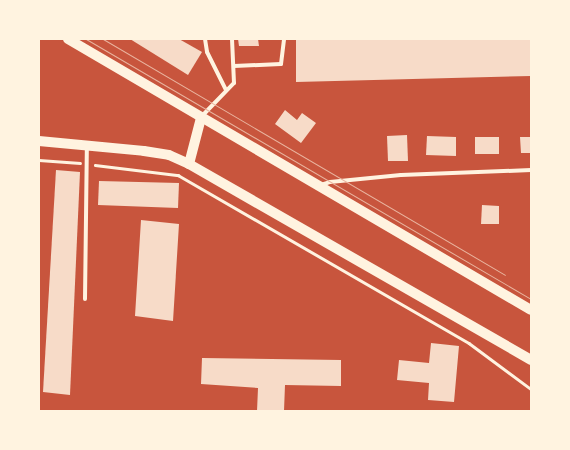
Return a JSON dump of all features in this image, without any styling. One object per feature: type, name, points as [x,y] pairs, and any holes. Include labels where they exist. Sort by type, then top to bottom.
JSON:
[{"type":"main road","points":[[68,39],[317,187],[531,310]]},
{"type":"main road","points":[[190,164],[201,118]]},
{"type":"main road","points":[[39,141],[169,155],[190,164],[531,360]]},
{"type":"lane","points":[[205,39],[207,52],[226,90]]},
{"type":"lane","points":[[201,118],[234,83],[232,39]]},
{"type":"lane","points":[[234,66],[282,64],[284,39]]},
{"type":"lane","points":[[85,299],[87,146]]},
{"type":"lane","points":[[317,187],[330,182],[401,175],[531,170]]},
{"type":"path","points":[[39,160],[178,175],[470,343],[531,389]]},
{"type":"building","points":[[130,39],[179,39],[202,52],[188,75]]},
{"type":"building","points":[[238,39],[258,39],[259,46],[239,46]]},
{"type":"building","points":[[296,39],[531,39],[531,76],[296,82]]},
{"type":"building","points":[[285,110],[297,120],[302,113],[316,123],[301,143],[275,124]]},
{"type":"building","points":[[407,135],[408,161],[388,161],[387,136]]},
{"type":"building","points":[[427,136],[456,137],[456,156],[426,155]]},
{"type":"building","points":[[475,137],[499,137],[499,154],[475,154]]},
{"type":"building","points":[[520,137],[531,137],[531,153],[521,153]]},
{"type":"building","points":[[56,170],[80,172],[70,395],[43,392]]},
{"type":"building","points":[[99,181],[179,183],[178,208],[98,205]]},
{"type":"building","points":[[482,205],[499,206],[499,224],[481,224]]},
{"type":"building","points":[[141,220],[179,224],[173,321],[135,316]]},
{"type":"building","points":[[431,343],[459,346],[454,402],[428,400],[429,383],[397,380],[399,360],[429,363]]},
{"type":"building","points":[[202,358],[341,360],[341,386],[285,385],[284,411],[257,411],[258,388],[201,384]]},
{"type":"tram line","points":[[86,39],[531,299]]},
{"type":"tram line","points":[[103,39],[505,275]]}]
